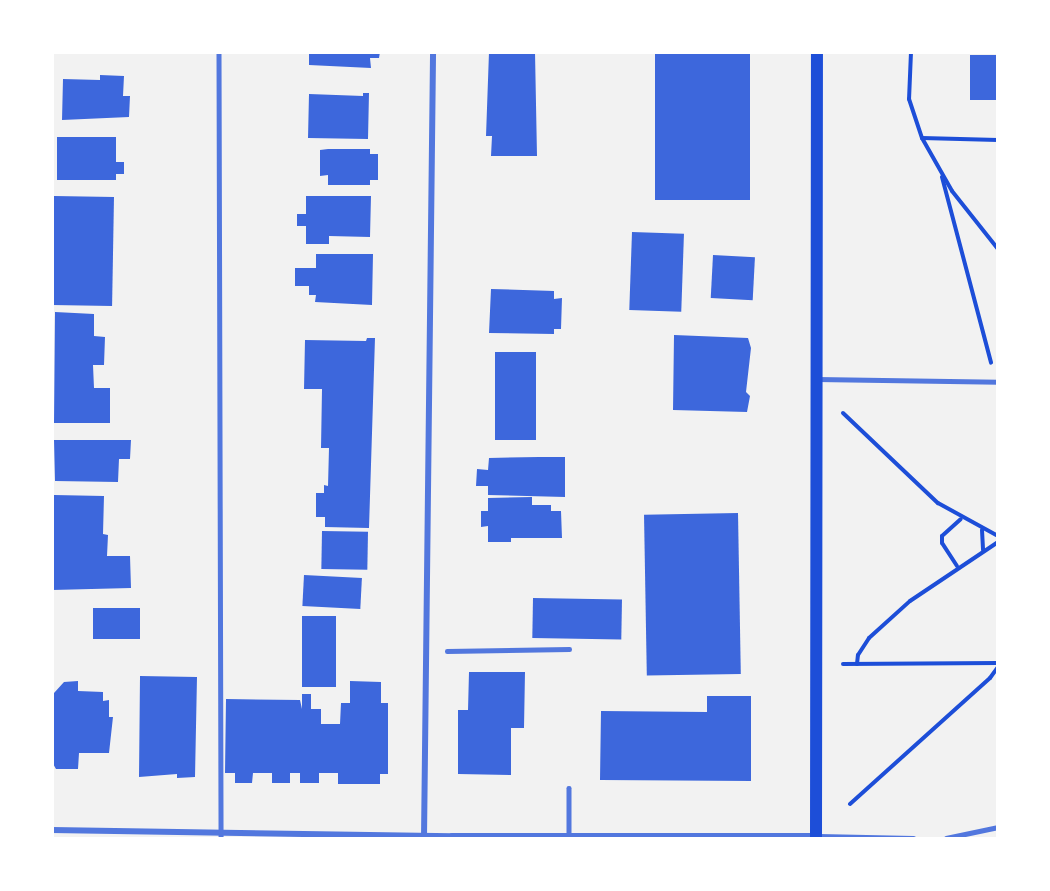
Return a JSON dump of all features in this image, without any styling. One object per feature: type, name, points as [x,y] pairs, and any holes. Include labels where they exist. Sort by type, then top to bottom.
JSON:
[{"type":"main road","points":[[816,837],[817,52]]},
{"type":"street","points":[[424,837],[433,52]]},
{"type":"street","points":[[52,830],[221,836],[816,837]]},
{"type":"lane","points":[[219,52],[221,836]]},
{"type":"lane","points":[[815,379],[998,382]]},
{"type":"lane","points":[[447,651],[569,649]]},
{"type":"lane","points":[[569,788],[569,836]]},
{"type":"lane","points":[[946,838],[998,827]]},
{"type":"lane","points":[[816,837],[913,838]]},
{"type":"path","points":[[911,52],[909,99],[922,138],[940,173],[998,249]]},
{"type":"path","points":[[922,138],[998,140]]},
{"type":"path","points":[[940,173],[991,356]]},
{"type":"path","points":[[843,413],[889,460],[961,519],[998,536]]},
{"type":"path","points":[[957,566],[942,543],[942,536],[961,519]]},
{"type":"path","points":[[982,529],[983,550]]},
{"type":"path","points":[[856,664],[858,655],[869,638],[957,566],[998,542]]},
{"type":"path","points":[[843,664],[998,665]]},
{"type":"path","points":[[850,804],[990,678],[998,665]]},
{"type":"building","points":[[309,52],[380,52],[379,58],[370,58],[371,68],[309,65]]},
{"type":"building","points":[[489,52],[535,52],[537,156],[491,156],[492,136],[486,136]]},
{"type":"building","points":[[655,52],[750,52],[750,200],[655,200]]},
{"type":"building","points":[[970,55],[998,55],[998,100],[970,100]]},
{"type":"building","points":[[100,75],[124,76],[123,96],[130,96],[129,117],[62,120],[63,79],[100,80]]},
{"type":"building","points":[[363,93],[369,93],[368,139],[308,138],[309,94],[363,96]]},
{"type":"building","points":[[57,137],[116,137],[116,162],[124,162],[124,174],[116,174],[116,180],[57,180]]},
{"type":"building","points":[[370,149],[370,154],[378,154],[378,180],[370,180],[370,185],[328,185],[328,175],[320,176],[320,150]]},
{"type":"building","points":[[54,196],[114,197],[112,306],[52,305]]},
{"type":"building","points":[[306,196],[371,196],[370,237],[329,236],[329,244],[306,244],[306,226],[297,226],[297,214],[306,214]]},
{"type":"building","points":[[632,232],[684,234],[681,312],[629,310]]},
{"type":"building","points":[[316,254],[373,254],[372,305],[315,302],[316,295],[309,295],[309,286],[295,286],[295,268],[316,268]]},
{"type":"building","points":[[713,255],[755,257],[753,300],[711,298]]},
{"type":"building","points":[[491,289],[554,291],[554,299],[562,298],[561,329],[554,329],[554,334],[489,333]]},
{"type":"building","points":[[55,312],[94,314],[94,336],[105,337],[104,365],[93,365],[94,388],[110,388],[110,423],[54,423]]},
{"type":"building","points":[[674,335],[748,338],[751,348],[746,392],[750,396],[747,412],[673,410]]},
{"type":"building","points":[[367,338],[375,338],[369,528],[325,527],[325,517],[316,517],[316,493],[324,493],[324,485],[328,486],[329,448],[321,448],[322,389],[304,389],[305,340],[366,341]]},
{"type":"building","points":[[495,352],[536,352],[536,440],[495,440]]},
{"type":"building","points":[[54,440],[131,440],[130,459],[119,459],[118,482],[55,481]]},
{"type":"building","points":[[565,457],[565,497],[488,495],[488,486],[476,486],[477,469],[488,470],[489,458]]},
{"type":"building","points":[[54,495],[104,496],[103,534],[108,535],[107,556],[130,556],[131,588],[52,590]]},
{"type":"building","points":[[532,497],[532,505],[551,505],[551,511],[561,511],[562,538],[511,538],[511,542],[488,542],[488,526],[481,527],[481,511],[488,511],[488,498]]},
{"type":"building","points":[[738,513],[741,674],[647,676],[644,515]]},
{"type":"building","points":[[322,531],[368,532],[367,570],[321,569]]},
{"type":"building","points":[[304,575],[362,578],[360,609],[302,606]]},
{"type":"building","points":[[533,598],[622,600],[621,640],[532,638]]},
{"type":"building","points":[[93,608],[140,608],[140,639],[93,639]]},
{"type":"building","points":[[302,616],[336,616],[336,687],[302,687]]},
{"type":"building","points":[[469,672],[525,672],[524,728],[511,728],[511,775],[458,774],[458,710],[468,710]]},
{"type":"building","points":[[140,676],[197,677],[195,777],[177,778],[177,774],[139,777]]},
{"type":"building","points":[[78,681],[78,691],[103,692],[103,701],[109,700],[109,717],[113,717],[109,753],[79,753],[78,769],[56,769],[52,762],[54,693],[64,682]]},
{"type":"building","points":[[350,681],[381,682],[381,703],[388,703],[388,774],[380,774],[380,784],[338,784],[338,773],[319,773],[319,783],[300,783],[300,773],[290,773],[290,783],[272,783],[272,773],[253,773],[252,783],[235,783],[235,773],[225,773],[226,699],[300,700],[302,709],[302,694],[311,694],[311,709],[321,709],[321,724],[340,724],[341,703],[350,703]]},
{"type":"building","points":[[707,696],[751,696],[751,781],[600,780],[601,711],[707,712]]}]
